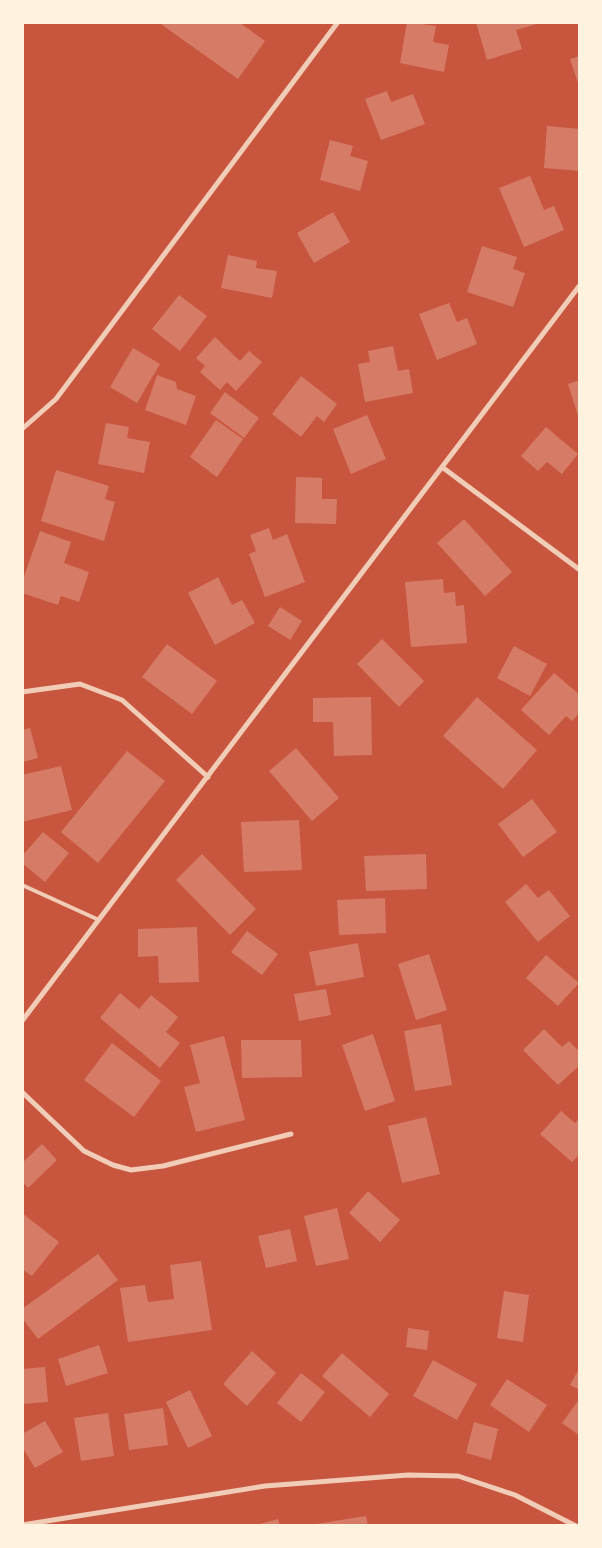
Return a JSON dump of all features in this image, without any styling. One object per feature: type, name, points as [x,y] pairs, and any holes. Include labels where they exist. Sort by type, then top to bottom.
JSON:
[{"type":"street","points":[[22,429],[56,399],[338,22]]},
{"type":"street","points":[[22,1021],[580,286]]},
{"type":"street","points":[[442,468],[580,570]]},
{"type":"street","points":[[22,692],[80,684],[122,700],[208,777]]},
{"type":"street","points":[[22,1092],[84,1152],[113,1165],[131,1170],[163,1166],[291,1134]]},
{"type":"street","points":[[22,1525],[265,1486],[408,1475],[458,1476],[515,1495],[576,1526]]},
{"type":"lane","points":[[22,885],[99,920]]},
{"type":"building","points":[[158,22],[239,22],[265,41],[238,79]]},
{"type":"building","points":[[407,22],[436,26],[433,42],[449,45],[444,72],[400,63]]},
{"type":"building","points":[[476,22],[540,23],[516,30],[522,49],[487,60]]},
{"type":"building","points":[[580,56],[580,86],[579,86],[570,59]]},
{"type":"building","points":[[387,91],[391,102],[413,94],[425,124],[381,140],[365,99]]},
{"type":"building","points":[[547,126],[580,129],[580,171],[544,168]]},
{"type":"building","points":[[330,140],[353,146],[350,156],[368,161],[360,191],[320,180]]},
{"type":"building","points":[[530,176],[544,210],[554,206],[564,230],[524,247],[499,188]]},
{"type":"building","points":[[333,212],[350,242],[314,263],[297,233]]},
{"type":"building","points":[[482,246],[517,257],[513,269],[525,273],[513,307],[467,292]]},
{"type":"building","points":[[228,255],[257,261],[256,268],[277,271],[272,298],[221,288]]},
{"type":"building","points":[[179,295],[207,316],[180,351],[152,329]]},
{"type":"building","points":[[449,303],[457,322],[467,318],[477,344],[437,360],[419,314]]},
{"type":"building","points":[[215,337],[240,361],[249,351],[262,362],[236,391],[227,382],[220,390],[200,372],[205,366],[196,358]]},
{"type":"building","points":[[393,346],[398,371],[409,369],[413,393],[365,402],[358,364],[370,362],[368,351]]},
{"type":"building","points":[[133,348],[160,364],[137,403],[110,387]]},
{"type":"building","points":[[157,375],[176,382],[177,389],[196,396],[186,425],[145,410]]},
{"type":"building","points":[[301,376],[337,404],[324,422],[317,416],[301,437],[272,414]]},
{"type":"building","points":[[580,380],[580,419],[579,419],[568,384]]},
{"type":"building","points":[[225,392],[259,418],[244,438],[210,413]]},
{"type":"building","points":[[367,415],[386,459],[351,474],[333,429]]},
{"type":"building","points":[[216,420],[243,439],[217,477],[190,457]]},
{"type":"building","points":[[106,423],[129,427],[127,438],[150,442],[144,473],[98,464]]},
{"type":"building","points":[[546,427],[578,454],[562,474],[547,462],[538,471],[521,456]]},
{"type":"building","points":[[56,470],[109,486],[105,499],[115,502],[104,541],[41,521]]},
{"type":"building","points":[[296,477],[322,478],[322,499],[337,499],[336,524],[295,523]]},
{"type":"building","points":[[464,519],[512,572],[485,596],[437,543]]},
{"type":"building","points":[[269,528],[273,540],[287,534],[305,582],[265,597],[249,554],[256,551],[250,535]]},
{"type":"building","points":[[40,531],[71,542],[64,563],[89,572],[79,602],[61,596],[58,605],[22,593],[22,582]]},
{"type":"building","points":[[218,577],[232,605],[242,600],[255,623],[215,645],[188,593]]},
{"type":"building","points":[[443,579],[444,593],[455,592],[456,606],[464,605],[467,643],[411,647],[405,582]]},
{"type":"building","points":[[280,607],[302,621],[290,640],[268,626]]},
{"type":"building","points":[[382,639],[424,681],[399,707],[357,664]]},
{"type":"building","points":[[167,644],[217,681],[192,714],[142,677]]},
{"type":"building","points":[[514,646],[547,664],[530,696],[497,678]]},
{"type":"building","points":[[554,673],[580,695],[580,712],[572,721],[566,716],[549,735],[521,710]]},
{"type":"building","points":[[371,697],[372,755],[334,756],[333,722],[313,722],[313,698]]},
{"type":"building","points":[[477,697],[537,750],[503,789],[443,736]]},
{"type":"building","points":[[30,728],[38,758],[22,762],[22,730]]},
{"type":"building","points":[[296,748],[339,798],[312,821],[269,771]]},
{"type":"building","points":[[127,751],[165,781],[98,863],[61,832]]},
{"type":"building","points":[[61,766],[72,810],[22,822],[22,775]]},
{"type":"building","points":[[532,799],[557,832],[523,857],[498,824]]},
{"type":"building","points":[[299,820],[302,870],[244,872],[241,822]]},
{"type":"building","points":[[43,832],[69,853],[45,882],[22,863],[22,856]]},
{"type":"building","points":[[202,854],[256,909],[230,935],[176,880]]},
{"type":"building","points":[[426,854],[427,889],[366,891],[364,856]]},
{"type":"building","points":[[526,884],[538,898],[549,890],[570,916],[538,942],[505,902]]},
{"type":"building","points":[[385,898],[386,933],[339,935],[337,900]]},
{"type":"building","points":[[197,927],[199,982],[159,983],[158,956],[138,957],[138,929]]},
{"type":"building","points":[[247,931],[278,954],[262,975],[231,952]]},
{"type":"building","points":[[358,943],[364,977],[316,986],[309,952]]},
{"type":"building","points":[[429,954],[447,1010],[416,1020],[398,964]]},
{"type":"building","points":[[546,955],[579,983],[558,1006],[526,978]]},
{"type":"building","points":[[326,989],[331,1015],[299,1021],[294,994]]},
{"type":"building","points":[[120,993],[139,1009],[151,995],[178,1017],[166,1032],[180,1043],[160,1068],[100,1018]]},
{"type":"building","points":[[441,1024],[452,1085],[415,1091],[404,1031]]},
{"type":"building","points":[[544,1029],[562,1047],[569,1041],[580,1052],[580,1065],[558,1085],[523,1050]]},
{"type":"building","points":[[373,1034],[395,1101],[365,1111],[342,1045]]},
{"type":"building","points":[[224,1036],[245,1120],[196,1132],[184,1087],[200,1083],[190,1045]]},
{"type":"building","points":[[241,1040],[301,1040],[302,1077],[242,1078]]},
{"type":"building","points":[[112,1043],[161,1081],[134,1117],[84,1080]]},
{"type":"building","points":[[561,1111],[575,1123],[580,1118],[580,1154],[572,1162],[540,1134]]},
{"type":"building","points":[[426,1117],[440,1174],[402,1183],[388,1126]]},
{"type":"building","points":[[42,1144],[57,1160],[28,1188],[22,1181],[22,1163]]},
{"type":"building","points":[[368,1191],[400,1220],[380,1242],[349,1213]]},
{"type":"building","points":[[337,1208],[349,1259],[316,1266],[304,1216]]},
{"type":"building","points":[[22,1213],[59,1242],[32,1276],[22,1269]]},
{"type":"building","points":[[290,1229],[297,1261],[266,1268],[258,1236]]},
{"type":"building","points":[[98,1254],[118,1280],[38,1339],[22,1318],[22,1309]]},
{"type":"building","points":[[201,1261],[212,1330],[128,1342],[120,1288],[145,1285],[148,1302],[174,1299],[170,1265]]},
{"type":"building","points":[[504,1291],[529,1295],[523,1342],[497,1338]]},
{"type":"building","points":[[408,1328],[429,1331],[427,1350],[406,1347]]},
{"type":"building","points":[[99,1345],[108,1373],[66,1386],[58,1359]]},
{"type":"building","points":[[252,1351],[276,1373],[247,1406],[223,1384]]},
{"type":"building","points":[[342,1353],[389,1394],[370,1417],[322,1376]]},
{"type":"building","points":[[433,1360],[477,1384],[457,1420],[413,1396]]},
{"type":"building","points":[[45,1367],[48,1402],[22,1404],[22,1369]]},
{"type":"building","points":[[580,1367],[580,1390],[570,1385]]},
{"type":"building","points":[[301,1373],[325,1392],[301,1422],[277,1403]]},
{"type":"building","points":[[507,1379],[547,1405],[529,1432],[490,1405]]},
{"type":"building","points":[[190,1390],[212,1436],[188,1448],[166,1402]]},
{"type":"building","points":[[580,1398],[580,1436],[562,1423]]},
{"type":"building","points":[[163,1408],[168,1445],[129,1450],[124,1414]]},
{"type":"building","points":[[108,1413],[114,1456],[81,1461],[74,1418]]},
{"type":"building","points":[[45,1421],[63,1452],[35,1468],[22,1447],[22,1434]]},
{"type":"building","points":[[474,1422],[498,1429],[491,1460],[466,1453]]},
{"type":"building","points":[[366,1516],[368,1526],[316,1526],[316,1524]]},
{"type":"building","points":[[278,1519],[280,1526],[256,1525]]}]
